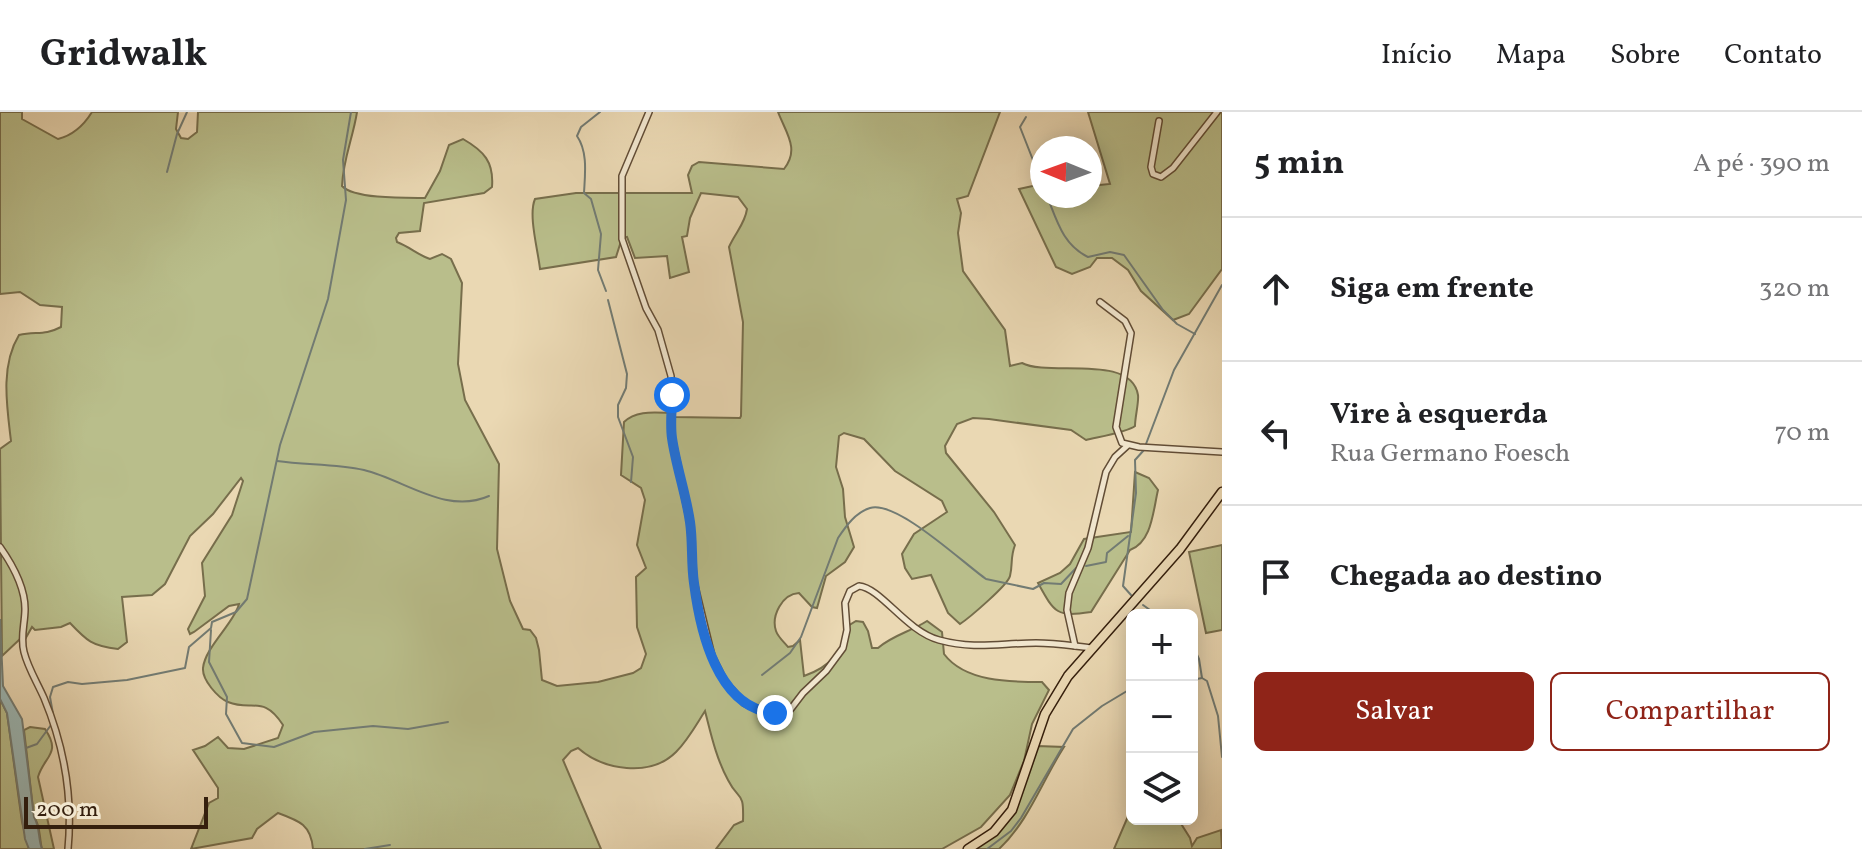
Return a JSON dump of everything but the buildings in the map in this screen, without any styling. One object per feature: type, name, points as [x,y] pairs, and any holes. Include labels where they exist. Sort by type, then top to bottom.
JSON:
[{"type":"main road","points":[[968,849],[994,832],[1012,810],[1045,714],[1068,676],[1180,549],[1222,492]]},
{"type":"street","points":[[649,112],[622,176],[622,239],[646,308],[658,330],[671,376],[672,438],[690,522],[694,582],[712,656],[725,682],[744,703],[757,709],[775,713],[790,710],[843,648],[847,630],[845,603],[850,591],[859,586],[868,588],[923,635],[941,640],[978,647],[1035,643],[1093,648]]},
{"type":"street","points":[[1159,121],[1151,167],[1153,174],[1161,177],[1173,168],[1217,112]]},
{"type":"street","points":[[1100,302],[1125,321],[1131,333],[1116,427],[1118,437],[1127,446],[1222,452]]},
{"type":"street","points":[[1075,646],[1067,610],[1069,593],[1092,536],[1106,472],[1115,457],[1127,446]]},
{"type":"street","points":[[0,547],[16,573],[24,597],[22,644],[64,761],[69,797],[68,849]]},
{"type":"green space","points":[[0,112],[22,112],[22,119],[58,139],[78,129],[92,112],[178,112],[176,129],[181,138],[188,139],[197,132],[198,112],[357,112],[342,186],[357,193],[380,197],[425,198],[440,171],[449,145],[463,139],[482,153],[489,164],[492,187],[484,193],[424,203],[420,231],[399,233],[396,238],[397,242],[430,259],[442,254],[451,259],[462,283],[458,364],[465,400],[499,464],[497,549],[510,601],[523,629],[530,630],[536,638],[542,680],[557,686],[598,682],[641,668],[646,654],[637,627],[636,577],[646,568],[637,545],[645,500],[641,488],[621,475],[624,422],[635,415],[648,413],[674,413],[675,417],[740,418],[743,322],[729,247],[747,209],[738,197],[701,193],[690,218],[687,236],[682,237],[689,272],[670,278],[667,256],[635,258],[627,237],[622,238],[616,257],[540,269],[533,223],[535,199],[576,193],[692,193],[688,175],[692,166],[699,162],[784,169],[789,162],[791,148],[778,112],[1000,112],[968,196],[957,199],[961,213],[958,233],[963,271],[1005,330],[1010,366],[1022,363],[1034,367],[1087,368],[1121,374],[1132,382],[1138,395],[1135,426],[1086,440],[1071,430],[989,419],[973,418],[957,424],[945,446],[946,453],[994,512],[1015,545],[1008,580],[960,624],[948,613],[931,575],[912,579],[905,568],[902,554],[914,534],[947,512],[942,501],[895,471],[864,439],[844,433],[839,436],[836,467],[854,547],[845,562],[826,576],[817,608],[812,607],[799,593],[793,594],[779,607],[775,625],[778,635],[788,647],[800,640],[804,676],[834,658],[848,626],[856,621],[863,622],[872,648],[878,648],[927,621],[942,632],[944,654],[964,670],[989,678],[1042,682],[1049,690],[1032,724],[1024,761],[1010,795],[981,827],[942,849],[716,849],[734,825],[743,821],[743,804],[720,763],[705,711],[676,752],[653,765],[640,768],[613,766],[588,756],[578,748],[563,760],[601,849],[313,849],[307,829],[278,813],[257,829],[252,838],[191,849],[209,803],[218,798],[218,788],[193,750],[218,737],[228,748],[244,749],[278,738],[283,725],[263,707],[236,705],[224,700],[211,688],[203,673],[205,660],[239,604],[229,606],[190,634],[188,629],[205,596],[202,563],[232,515],[243,481],[241,478],[213,514],[190,536],[165,584],[152,595],[122,597],[127,642],[118,649],[91,642],[70,623],[35,630],[32,627],[23,643],[20,639],[2,656],[0,449],[11,441],[6,387],[9,360],[19,335],[61,327],[62,307],[40,305],[20,292],[0,294]]},
{"type":"green space","points":[[1088,112],[1222,112],[1222,269],[1189,314],[1173,320],[1141,291],[1128,270],[1112,258],[1097,258],[1090,267],[1072,274],[1056,267],[1019,189],[1030,187],[1030,208],[1102,208],[1102,185],[1110,184],[1102,158],[1102,136],[1095,136]]},
{"type":"green space","points":[[1135,472],[1149,478],[1158,490],[1147,533],[1130,550],[1091,612],[1071,614],[1058,611],[1038,583],[1060,573],[1070,564],[1084,539],[1131,532]]},
{"type":"green space","points":[[1222,545],[1222,630],[1206,633],[1189,552]]},
{"type":"green space","points":[[0,699],[7,713],[22,822],[29,849],[0,849]]},
{"type":"green space","points":[[30,727],[45,729],[52,744],[38,777],[54,849],[42,849],[34,817],[24,730]]},
{"type":"green space","points":[[1037,746],[1064,747],[1019,826],[999,849],[964,849],[1002,818],[1020,792]]},
{"type":"green space","points":[[1126,821],[1126,825],[1182,825],[1192,846],[1197,838],[1221,830],[1222,849],[1114,849]]},
{"type":"water","points":[[0,619],[3,686],[22,719],[34,817],[42,849],[29,849],[25,839],[7,713],[0,699]]},
{"type":"waterway","points":[[167,172],[177,134],[187,112]]},
{"type":"waterway","points":[[53,714],[50,697],[53,687],[68,682],[82,684],[127,680],[185,668],[189,647],[211,628],[212,622],[236,612],[247,599],[280,445],[328,299],[346,200],[343,160],[351,112]]},
{"type":"waterway","points":[[600,112],[581,127],[577,136],[584,156],[584,193],[591,199],[601,234],[598,270],[606,291]]},
{"type":"waterway","points":[[1026,117],[1020,127],[1030,152]]},
{"type":"waterway","points":[[1052,208],[1072,246],[1088,257],[1110,252],[1124,255],[1163,310],[1177,324],[1195,334]]},
{"type":"waterway","points":[[1146,444],[1174,370],[1222,285]]},
{"type":"waterway","points":[[608,300],[627,374],[626,388],[618,405],[618,417],[633,457],[631,482]]},
{"type":"waterway","points":[[1131,595],[1123,586],[1136,493],[1135,460],[1144,450]]},
{"type":"waterway","points":[[277,461],[364,470],[441,499],[473,501],[489,496]]},
{"type":"waterway","points":[[762,675],[790,653],[801,637],[838,538],[856,516],[870,508],[882,508],[913,523],[986,579],[1033,589],[1044,583],[1061,584],[1077,567]]},
{"type":"waterway","points":[[1086,566],[1106,562],[1107,553],[1128,536]]},
{"type":"waterway","points":[[1143,605],[1149,609]]},
{"type":"waterway","points":[[211,630],[209,662],[227,697],[226,714],[242,743],[274,747],[314,732],[373,726],[408,729],[448,722]]},
{"type":"waterway","points":[[1198,657],[1202,678],[1207,681],[1218,716],[1222,757]]},
{"type":"waterway","points":[[1198,679],[1202,678]]},
{"type":"waterway","points":[[987,849],[1011,831],[1021,818],[1073,729],[1126,692]]},
{"type":"waterway","points":[[26,748],[37,744],[51,725]]},
{"type":"waterway","points":[[365,849],[390,845]]},
{"type":"route","points":[[672,395],[672,438],[690,522],[694,582],[712,656],[725,682],[744,703],[766,713],[775,713]]}]
